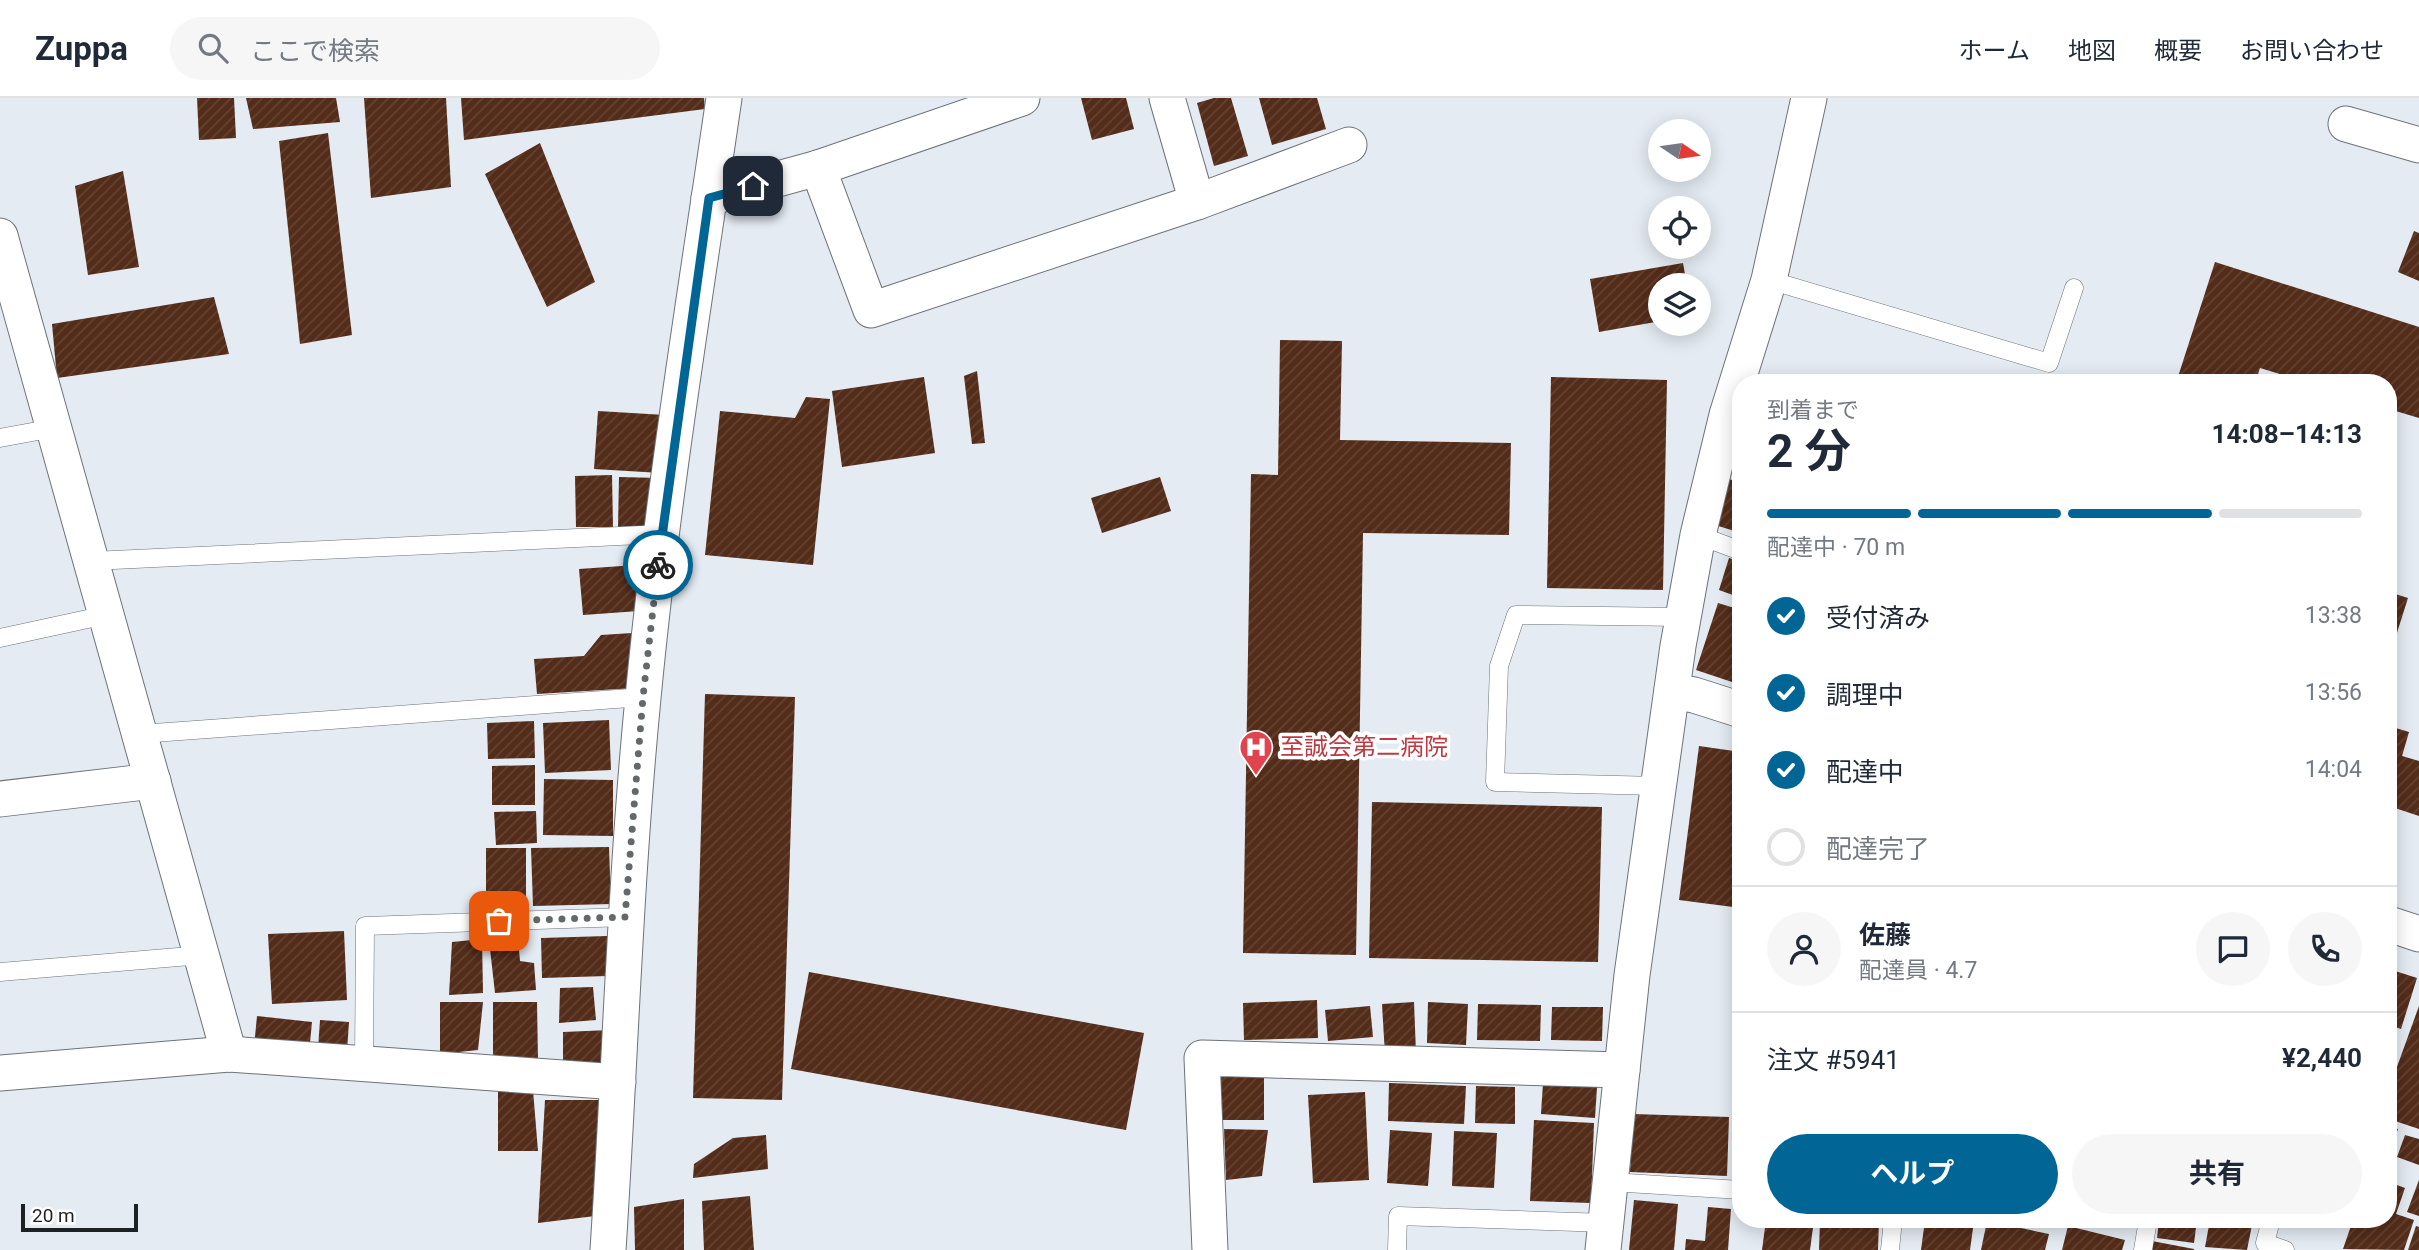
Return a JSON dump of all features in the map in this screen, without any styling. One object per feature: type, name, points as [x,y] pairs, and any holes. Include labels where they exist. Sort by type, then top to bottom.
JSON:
[{"type":"street","points":[[608,1250],[625,917],[643,697],[662,534],[724,98]]},
{"type":"street","points":[[709,198],[818,168],[1022,98]]},
{"type":"street","points":[[1167,98],[1197,202]]},
{"type":"street","points":[[1745,374],[1769,280],[1809,98]]},
{"type":"street","points":[[2346,124],[2419,145]]},
{"type":"street","points":[[818,168],[871,310],[1197,202],[1349,145]]},
{"type":"street","points":[[0,236],[229,1054]]},
{"type":"street","points":[[1605,1236],[1632,975],[1683,617],[1698,535],[1732,424]]},
{"type":"street","points":[[1672,691],[1732,707]]},
{"type":"street","points":[[0,799],[153,781]]},
{"type":"street","points":[[2397,927],[2419,934]]},
{"type":"street","points":[[0,1073],[229,1054],[618,1082]]},
{"type":"street","points":[[1210,1250],[1202,1058],[1622,1069]]},
{"type":"lane","points":[[1769,280],[2049,363],[2074,288]]},
{"type":"lane","points":[[0,438],[54,428]]},
{"type":"lane","points":[[92,561],[662,534]]},
{"type":"lane","points":[[1698,535],[1732,548]]},
{"type":"lane","points":[[0,638],[106,615]]},
{"type":"lane","points":[[1658,786],[1495,782],[1499,666],[1516,615],[1683,617]]},
{"type":"lane","points":[[140,734],[643,697]]},
{"type":"lane","points":[[364,1063],[365,926],[625,917]]},
{"type":"lane","points":[[0,972],[202,955]]},
{"type":"lane","points":[[1610,1182],[1732,1189]]},
{"type":"lane","points":[[1397,1250],[1398,1216],[1605,1236]]},
{"type":"lane","points":[[1890,1250],[1892,1228]]},
{"type":"lane","points":[[2143,1250],[2147,1228]]},
{"type":"lane","points":[[2269,1228],[2265,1243],[2285,1250]]},
{"type":"building","points":[[197,98],[234,98],[236,138],[199,140]]},
{"type":"building","points":[[246,98],[336,98],[340,122],[253,129]]},
{"type":"building","points":[[364,98],[446,98],[451,187],[371,198]]},
{"type":"building","points":[[461,98],[704,98],[705,109],[464,140]]},
{"type":"building","points":[[1081,98],[1126,98],[1134,129],[1092,140]]},
{"type":"building","points":[[1214,98],[1231,98],[1248,156],[1214,166],[1197,103]]},
{"type":"building","points":[[1259,98],[1317,98],[1326,129],[1272,145]]},
{"type":"building","points":[[328,133],[352,335],[300,344],[279,141]]},
{"type":"building","points":[[540,143],[595,282],[547,307],[485,174]]},
{"type":"building","points":[[123,171],[139,267],[88,275],[75,186]]},
{"type":"building","points":[[2414,231],[2419,233],[2419,281],[2398,272]]},
{"type":"building","points":[[2215,262],[2419,327],[2419,418],[2397,411],[2397,374],[2280,374],[2260,368],[2258,374],[2179,374]]},
{"type":"building","points":[[1683,263],[1685,273],[1648,273],[1648,323],[1599,332],[1590,279]]},
{"type":"building","points":[[214,297],[229,354],[57,378],[52,324]]},
{"type":"building","points":[[1280,340],[1342,341],[1340,440],[1511,443],[1509,535],[1363,533],[1356,955],[1243,953],[1251,474],[1278,475]]},
{"type":"building","points":[[977,371],[985,443],[972,444],[964,376]]},
{"type":"building","points":[[924,377],[935,453],[842,467],[832,391]]},
{"type":"building","points":[[1551,377],[1667,380],[1663,590],[1547,588]]},
{"type":"building","points":[[806,397],[830,399],[813,565],[705,555],[720,411],[795,418]]},
{"type":"building","points":[[598,411],[665,415],[661,473],[594,469]]},
{"type":"building","points":[[612,475],[613,527],[576,527],[575,476]]},
{"type":"building","points":[[619,477],[660,478],[659,529],[618,528]]},
{"type":"building","points":[[1160,477],[1171,511],[1102,533],[1091,498]]},
{"type":"building","points":[[1729,479],[1732,480],[1732,530],[1715,525]]},
{"type":"building","points":[[1729,558],[1732,559],[1732,595],[1719,590]]},
{"type":"building","points":[[636,565],[639,611],[583,615],[579,569]]},
{"type":"building","points":[[2397,595],[2408,598],[2397,633]]},
{"type":"building","points":[[1718,603],[1732,607],[1732,682],[1696,670]]},
{"type":"building","points":[[632,633],[635,688],[537,694],[534,659],[584,656],[601,635]]},
{"type":"building","points":[[705,694],[795,697],[782,1100],[693,1098]]},
{"type":"building","points":[[609,720],[611,770],[545,773],[543,723]]},
{"type":"building","points":[[534,721],[535,758],[488,759],[487,723]]},
{"type":"building","points":[[2397,728],[2409,732],[2402,756],[2419,761],[2419,816],[2397,809]]},
{"type":"building","points":[[1699,746],[1732,751],[1732,907],[1679,900]]},
{"type":"building","points":[[535,765],[535,805],[492,805],[492,766]]},
{"type":"building","points":[[544,779],[613,780],[613,836],[543,835]]},
{"type":"building","points":[[1372,802],[1602,807],[1598,962],[1369,958]]},
{"type":"building","points":[[536,811],[537,843],[496,845],[494,812]]},
{"type":"building","points":[[609,847],[611,904],[533,906],[531,848]]},
{"type":"building","points":[[486,848],[526,848],[526,905],[486,905]]},
{"type":"building","points":[[344,931],[347,1000],[272,1004],[268,934]]},
{"type":"building","points":[[607,936],[607,976],[542,978],[541,938]]},
{"type":"building","points":[[482,939],[483,993],[449,995],[452,942]]},
{"type":"building","points":[[490,949],[519,950],[520,961],[534,963],[536,990],[495,993]]},
{"type":"building","points":[[809,972],[1144,1033],[1126,1130],[791,1069]]},
{"type":"building","points":[[2397,972],[2417,978],[2401,1029],[2397,1028]]},
{"type":"building","points":[[593,987],[596,1020],[559,1023],[560,988]]},
{"type":"building","points":[[1317,1000],[1318,1038],[1244,1040],[1243,1003]]},
{"type":"building","points":[[440,1002],[483,1002],[478,1050],[440,1054]]},
{"type":"building","points":[[493,1002],[537,1002],[538,1061],[493,1060]]},
{"type":"building","points":[[1414,1002],[1416,1053],[1385,1055],[1382,1004]]},
{"type":"building","points":[[1428,1002],[1468,1004],[1466,1045],[1427,1043]]},
{"type":"building","points":[[1478,1004],[1541,1005],[1540,1041],[1477,1040]]},
{"type":"building","points":[[1370,1006],[1373,1037],[1328,1041],[1325,1010]]},
{"type":"building","points":[[2419,1006],[2419,1129],[2397,1122],[2397,1067]]},
{"type":"building","points":[[1552,1007],[1603,1007],[1602,1041],[1551,1040]]},
{"type":"building","points":[[257,1016],[312,1022],[309,1053],[254,1047]]},
{"type":"building","points":[[320,1020],[349,1022],[347,1051],[318,1049]]},
{"type":"building","points":[[610,1030],[601,1071],[563,1070],[563,1032]]},
{"type":"building","points":[[1221,1077],[1264,1077],[1264,1120],[1221,1120]]},
{"type":"building","points":[[1389,1083],[1466,1086],[1464,1124],[1388,1121]]},
{"type":"building","points":[[1543,1083],[1597,1087],[1595,1118],[1541,1114]]},
{"type":"building","points":[[1476,1086],[1515,1087],[1515,1124],[1475,1123]]},
{"type":"building","points":[[533,1090],[538,1151],[498,1151],[498,1092]]},
{"type":"building","points":[[1365,1092],[1369,1180],[1313,1183],[1308,1095]]},
{"type":"building","points":[[545,1100],[602,1100],[595,1216],[538,1223]]},
{"type":"building","points":[[1633,1114],[1729,1117],[1727,1176],[1630,1172]]},
{"type":"building","points":[[1534,1120],[1594,1123],[1591,1203],[1530,1201]]},
{"type":"building","points":[[1224,1129],[1268,1130],[1262,1176],[1226,1180]]},
{"type":"building","points":[[1390,1130],[1432,1133],[1428,1186],[1387,1183]]},
{"type":"building","points":[[1454,1131],[1497,1133],[1494,1188],[1452,1186]]},
{"type":"building","points":[[766,1135],[768,1169],[693,1178],[694,1164],[733,1138]]},
{"type":"building","points":[[2405,1135],[2419,1139],[2419,1165],[2397,1157]]},
{"type":"building","points":[[2419,1180],[2419,1216],[2407,1212]]},
{"type":"building","points":[[2397,1185],[2405,1188],[2397,1211]]},
{"type":"building","points":[[750,1196],[754,1250],[704,1250],[702,1201]]},
{"type":"building","points":[[684,1199],[684,1250],[635,1250],[634,1207]]},
{"type":"building","points":[[1634,1200],[1678,1204],[1674,1250],[1629,1250]]},
{"type":"building","points":[[1708,1207],[1731,1209],[1728,1250],[1685,1250],[1686,1239],[1705,1241]]},
{"type":"building","points":[[2397,1214],[2414,1220],[2404,1250],[2343,1249],[2350,1228],[2397,1228]]},
{"type":"building","points":[[2416,1226],[2419,1227],[2419,1250],[2408,1250]]},
{"type":"building","points":[[1765,1228],[1813,1228],[1810,1250],[1762,1250]]},
{"type":"building","points":[[1820,1228],[1879,1228],[1878,1250],[1819,1250]]},
{"type":"building","points":[[1924,1228],[1973,1228],[1970,1250],[1921,1250]]},
{"type":"building","points":[[1986,1228],[2020,1228],[2049,1234],[2045,1250],[1981,1250]]},
{"type":"building","points":[[2068,1228],[2125,1240],[2122,1250],[2062,1250]]},
{"type":"building","points":[[2158,1228],[2196,1228],[2194,1243],[2157,1238]]},
{"type":"building","points":[[2209,1228],[2251,1228],[2247,1250],[2205,1247]]},
{"type":"building","points":[[2152,1241],[2194,1249],[2194,1250],[2150,1250]]},
{"type":"way so far","points":[[499,921],[625,917],[643,697],[658,565]]},
{"type":"place","name":"至誠会第二病院","points":[[1256,777]]},
{"type":"route","points":[[658,565],[709,198],[753,186]]}]
